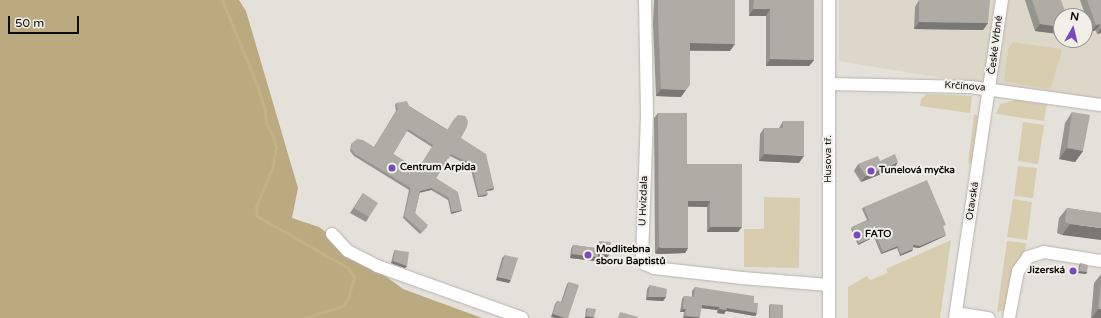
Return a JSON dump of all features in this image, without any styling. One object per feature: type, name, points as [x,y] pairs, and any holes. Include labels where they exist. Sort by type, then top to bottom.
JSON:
[{"type":"street","name":"U Hvízdala","points":[[645,0],[647,114],[642,257],[645,264],[654,268],[742,278],[829,285]]},
{"type":"street","name":"Husova tř.","points":[[829,0],[829,318]]},
{"type":"street","name":"České Vrbné","points":[[990,89],[1002,0]]},
{"type":"street","name":"Krčínova","points":[[829,84],[923,85],[990,89],[1101,104]]},
{"type":"street","name":"Otavská","points":[[989,318],[955,315],[990,89]]},
{"type":"street","points":[[332,234],[348,251],[377,266],[522,318]]},
{"type":"street","points":[[1009,318],[1018,271],[1028,257],[1044,252],[1101,261]]},
{"type":"shaded area","points":[[0,0],[239,0],[246,11],[298,188],[292,218],[319,227],[403,289],[482,318],[0,318]]},
{"type":"shaded area","points":[[839,0],[1101,0],[1101,104],[839,61]]},
{"type":"shaded area","points":[[1013,42],[1061,49],[1062,51],[1051,87],[1047,89],[1004,81],[1008,49]]},
{"type":"shaded area","points":[[927,94],[972,96],[970,113],[920,106],[921,99]]},
{"type":"shaded area","points":[[1017,100],[1047,104],[1044,121],[996,114],[1000,104]]},
{"type":"shaded area","points":[[974,114],[979,116],[979,121],[974,156],[972,161],[968,164]]},
{"type":"shaded area","points":[[1023,122],[1044,125],[1038,164],[1018,161]]},
{"type":"shaded area","points":[[1018,166],[1037,168],[1033,198],[1014,196]]},
{"type":"shaded area","points":[[764,197],[800,198],[799,268],[744,267],[744,229],[764,229]]},
{"type":"shaded area","points":[[1013,199],[1032,202],[1027,240],[1007,237]]},
{"type":"shaded area","points":[[951,240],[940,318],[848,318],[848,287],[867,276],[870,280],[888,273],[886,269]]},
{"type":"shaded area","points":[[1007,241],[1026,243],[1025,252],[1021,257],[1006,310],[997,312]]},
{"type":"building","points":[[658,0],[735,0],[735,44],[690,43],[690,85],[686,90],[661,89]]},
{"type":"building","points":[[754,0],[814,0],[814,60],[770,59],[770,9],[753,9]]},
{"type":"building","points":[[919,0],[990,0],[988,23],[919,22]]},
{"type":"building","points":[[1032,0],[1061,0],[1064,8],[1053,8],[1053,26],[1040,24]]},
{"type":"building","points":[[1087,0],[1101,0],[1101,26],[1100,24],[1096,25],[1093,17],[1093,8],[1090,8]]},
{"type":"building","name":"Centrum Arpida","points":[[407,101],[409,106],[447,130],[458,115],[465,116],[468,121],[467,127],[461,138],[486,154],[494,188],[486,190],[488,194],[479,196],[472,164],[451,154],[436,178],[458,192],[462,210],[452,212],[449,198],[432,188],[420,191],[415,213],[428,225],[422,232],[404,216],[411,188],[355,154],[351,149],[352,143],[357,139],[363,140],[374,147],[398,109],[396,103]],"holes":[[[408,129],[433,145],[418,169],[393,154]]]},
{"type":"building","points":[[1072,112],[1090,115],[1083,151],[1067,148]]},
{"type":"building","points":[[658,113],[687,113],[687,164],[742,164],[742,227],[710,227],[710,201],[688,201],[688,248],[659,247]]},
{"type":"building","points":[[783,121],[804,121],[804,156],[764,154],[764,128],[783,128]]},
{"type":"building","points":[[895,154],[898,162],[866,176],[858,164],[878,156],[880,161]]},
{"type":"building","points":[[927,180],[946,225],[943,226],[946,235],[920,246],[913,245],[913,249],[901,254],[898,246],[883,252],[876,236],[859,243],[852,227],[869,220],[864,207]]},
{"type":"building","points":[[363,193],[378,203],[369,217],[354,208]]},
{"type":"building","points":[[1067,208],[1101,213],[1101,228],[1065,222]]},
{"type":"building","points":[[600,241],[611,242],[609,255],[598,253],[598,257],[572,254],[573,245],[595,248]]},
{"type":"building","points":[[395,250],[409,252],[407,266],[393,261]]},
{"type":"building","points":[[505,255],[518,258],[511,280],[498,277]]},
{"type":"building","points":[[1081,263],[1088,265],[1087,272],[1079,271]]},
{"type":"building","points":[[569,282],[579,285],[568,318],[565,318],[553,314],[557,301],[562,302]]},
{"type":"building","points":[[1101,282],[1101,309],[1098,309]]},
{"type":"building","points":[[650,285],[667,289],[666,297],[648,297]]},
{"type":"building","points":[[695,287],[754,296],[754,303],[758,303],[757,313],[727,308],[726,310],[719,309],[720,307],[702,305],[700,317],[685,316],[686,309],[683,309],[684,296],[694,297]]},
{"type":"building","points":[[770,304],[783,305],[783,318],[770,318]]},
{"type":"building","points":[[588,308],[596,309],[594,317],[596,318],[586,316]]},
{"type":"building","points":[[620,312],[638,317],[638,318],[618,318]]},
{"type":"waterway","points":[[222,0],[257,85],[265,110],[266,123],[273,136],[276,148],[272,168],[256,207],[257,216],[348,268],[354,277],[348,298],[343,306],[303,318]]},
{"type":"place","name":"Centrum Arpida","points":[[392,168]]},
{"type":"place","name":"Tunelová myčka","points":[[871,171]]},
{"type":"place","name":"FATO","points":[[857,235]]},
{"type":"place","name":"Modlitebna sboru Baptistů","points":[[588,255]]},
{"type":"place","name":"Jizerská","points":[[1073,271]]}]
